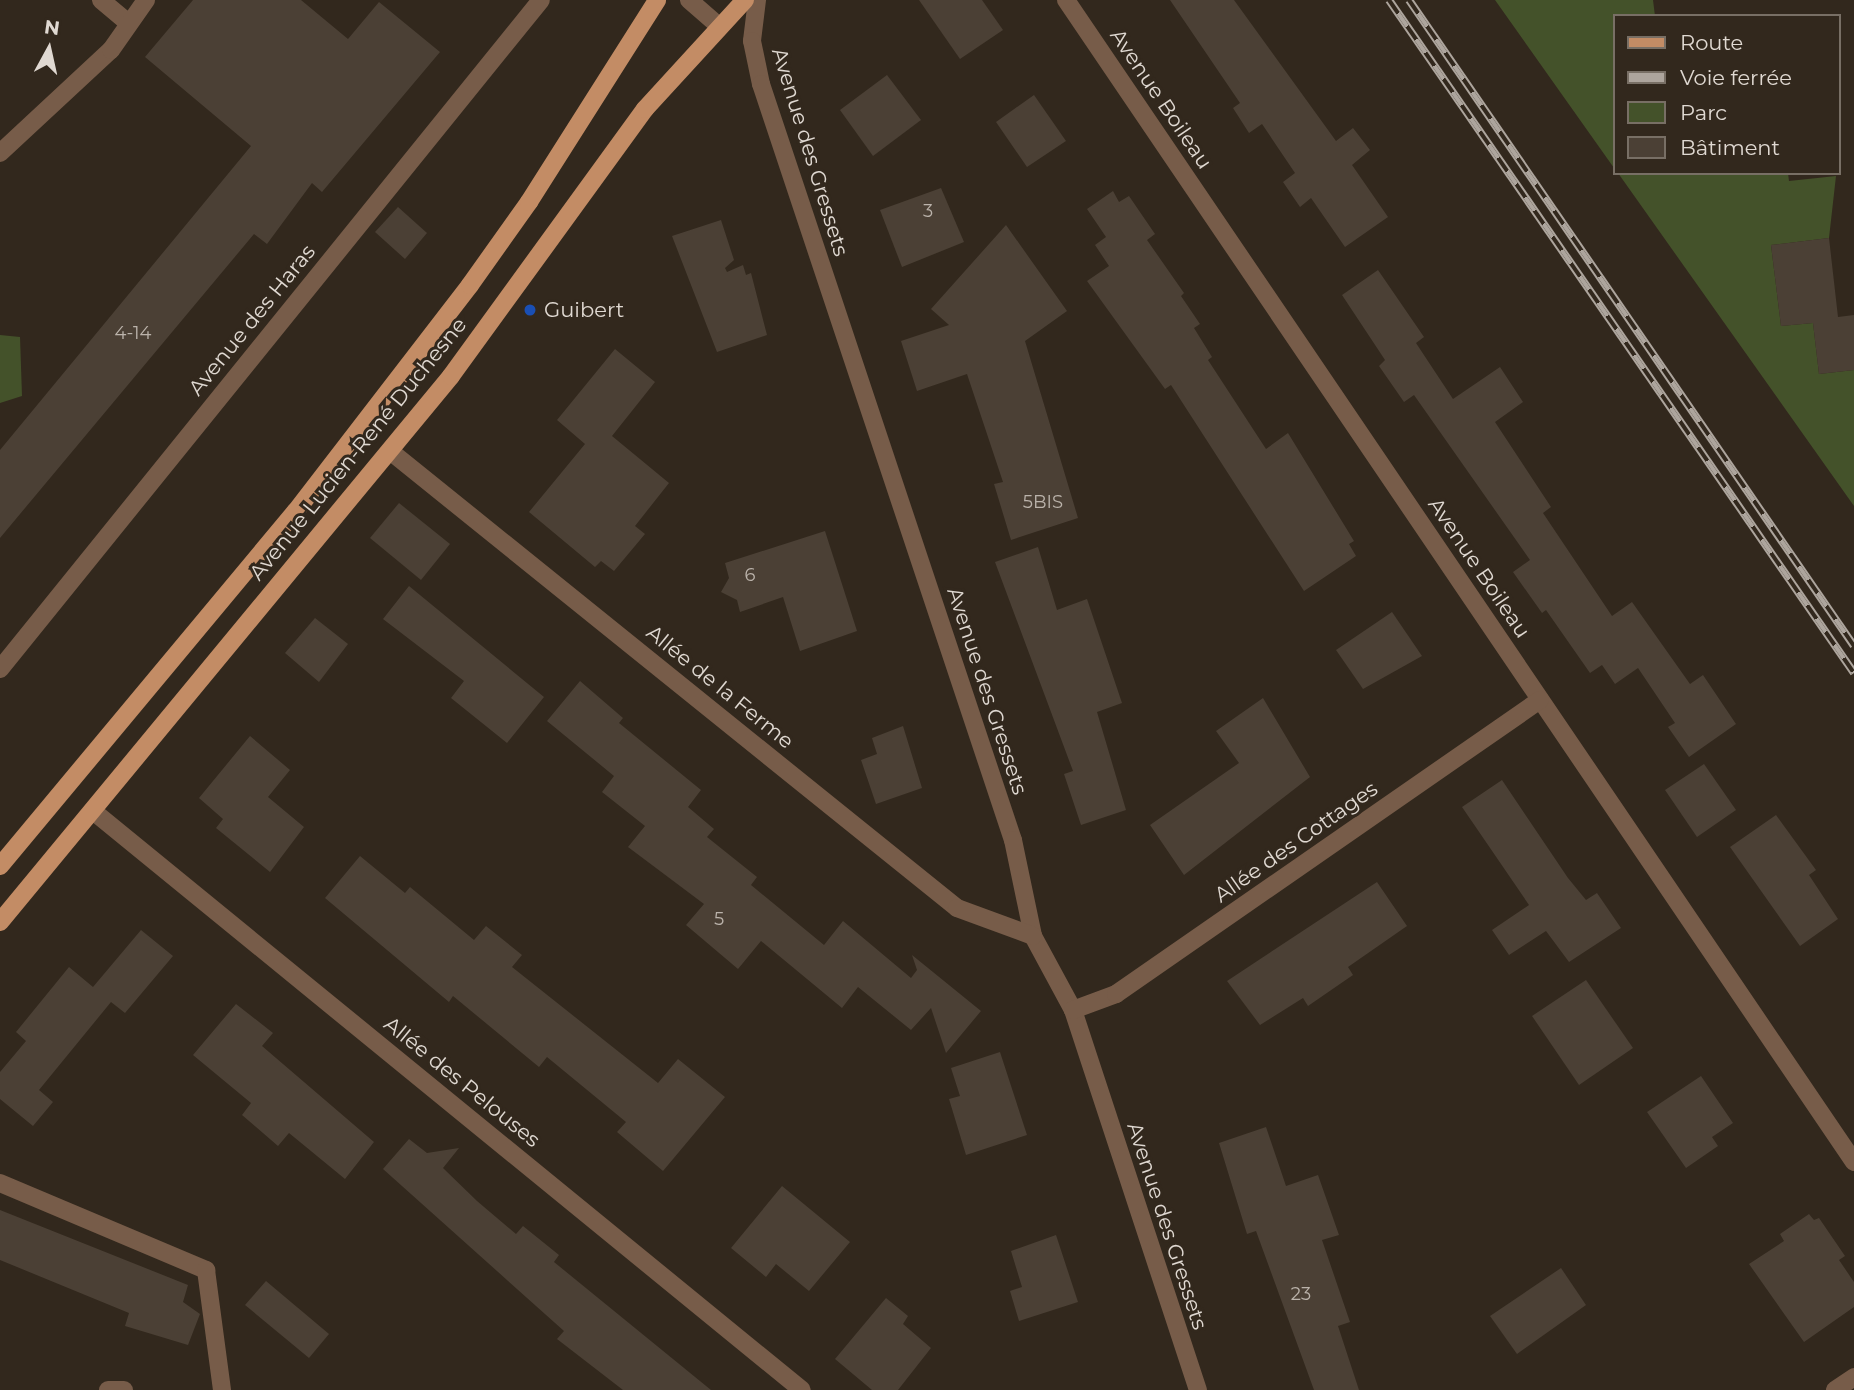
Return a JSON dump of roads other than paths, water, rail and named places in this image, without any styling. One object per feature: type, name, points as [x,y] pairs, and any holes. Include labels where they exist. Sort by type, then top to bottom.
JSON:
[{"type":"main road","name":"Avenue Lucien-René Duchesne","points":[[0,866],[296,511],[470,285],[529,202],[657,0]]},
{"type":"main road","name":"Avenue Lucien-René Duchesne","points":[[0,922],[390,452],[645,109],[745,0]]},
{"type":"street","points":[[101,0],[128,23]]},
{"type":"street","points":[[0,153],[111,50],[146,0]]},
{"type":"street","name":"Avenue des Haras","points":[[0,669],[541,0]]},
{"type":"street","points":[[689,0],[719,26]]},
{"type":"street","name":"Avenue des Gressets","points":[[757,0],[752,41],[761,84],[1013,840],[1033,936],[1073,1010],[1198,1390]]},
{"type":"street","name":"Avenue Boileau","points":[[1066,0],[1854,1163]]},
{"type":"street","name":"Allée de la Ferme","points":[[390,452],[957,908],[1033,936]]},
{"type":"street","name":"Allée des Cottages","points":[[1073,1010],[1116,994],[1540,700]]},
{"type":"street","name":"Allée des Pelouses","points":[[93,811],[802,1390]]},
{"type":"street","points":[[0,1183],[206,1270],[222,1390]]},
{"type":"street","points":[[1835,1390],[1854,1377]]},
{"type":"street","points":[[108,1390],[124,1390]]},
{"type":"railway","points":[[1389,0],[1854,673]]},
{"type":"railway","points":[[1409,0],[1854,646]]},
{"type":"place","name":"Guibert","points":[[530,310]]}]
